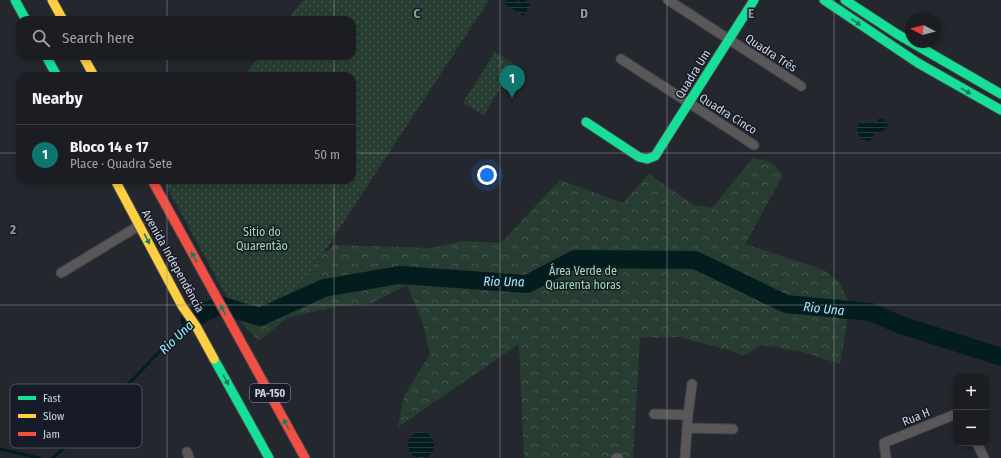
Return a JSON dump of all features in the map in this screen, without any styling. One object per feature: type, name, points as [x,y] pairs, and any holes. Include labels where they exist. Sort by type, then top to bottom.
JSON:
[{"type":"main road","points":[[15,0],[24,16]]},
{"type":"main road","points":[[52,0],[61,16]]},
{"type":"main road","name":"Quadra Um","points":[[586,122],[639,158],[645,160],[651,159],[655,156],[754,0]]},
{"type":"main road","points":[[824,0],[918,63],[1001,110]]},
{"type":"main road","points":[[845,0],[897,34],[1001,94]]},
{"type":"main road","points":[[48,60],[55,72]]},
{"type":"main road","points":[[85,60],[92,72]]},
{"type":"main road","name":"Avenida Independência","points":[[117,184],[182,306],[207,346],[269,458]]},
{"type":"main road","name":"Avenida Independência","points":[[154,184],[305,458]]},
{"type":"street","name":"Quadra Três","points":[[668,0],[801,86]]},
{"type":"street","name":"Quadra Cinco","points":[[621,59],[688,104],[754,145]]},
{"type":"street","points":[[61,273],[140,225]]},
{"type":"street","points":[[685,458],[692,384]]},
{"type":"street","points":[[654,414],[688,415]]},
{"type":"street","name":"Rua H","points":[[886,458],[884,443],[953,415]]},
{"type":"street","points":[[688,428],[733,429]]},
{"type":"street","points":[[978,446],[984,458]]},
{"type":"green space","name":"Sitio do Quarentão","points":[[303,0],[489,0],[305,281],[262,310],[228,299],[165,184],[356,184],[356,72],[247,72],[256,60],[356,60],[356,16],[290,16]]},
{"type":"green space","points":[[495,52],[515,65],[484,115],[463,103]]},
{"type":"green space","name":"Área Verde de Quarenta horas","points":[[753,158],[771,162],[783,175],[745,244],[824,270],[839,282],[850,305],[840,364],[803,352],[762,345],[743,356],[729,350],[679,337],[640,338],[633,458],[524,458],[519,344],[398,427],[404,396],[430,354],[423,324],[407,285],[372,303],[334,307],[287,318],[259,341],[237,318],[335,245],[431,248],[462,241],[501,243],[560,180],[623,203],[649,174],[694,205],[712,208]]},
{"type":"shaded area","points":[[507,0],[516,0],[519,2],[519,0],[526,0],[530,5],[524,16],[504,4]]},
{"type":"shaded area","points":[[880,117],[888,124],[884,131],[874,133],[869,142],[860,138],[857,131],[858,125],[862,122],[876,124]]},
{"type":"shaded area","points":[[421,432],[430,436],[434,445],[430,454],[421,458],[412,454],[408,445],[412,436]]},
{"type":"waterway","name":"Rio Una","points":[[190,320],[220,305],[260,317],[324,288],[399,275],[527,284],[575,259],[695,260],[786,304],[871,312],[898,324],[1001,357]]},
{"type":"waterway","name":"Rio Una","points":[[128,384],[189,321]]},
{"type":"waterway","name":"Rio Una","points":[[53,458],[64,448]]},
{"type":"waterway","name":"Rio Una","points":[[0,449],[39,458]]},
{"type":"traffic: fast","points":[[15,0],[24,16]]},
{"type":"traffic: fast","points":[[586,122],[639,157],[647,159],[655,156],[754,0]]},
{"type":"traffic: fast","points":[[824,0],[918,63],[1001,110]]},
{"type":"traffic: fast","points":[[845,0],[897,34],[1001,94]]},
{"type":"traffic: fast","points":[[48,60],[55,72]]},
{"type":"traffic: fast","points":[[214,359],[269,458]]},
{"type":"traffic: slow","points":[[52,0],[61,16]]},
{"type":"traffic: slow","points":[[85,60],[92,72]]},
{"type":"traffic: slow","points":[[117,184],[182,306],[196,326],[214,359]]},
{"type":"traffic: jam","points":[[154,184],[305,458]]},
{"type":"place","name":"Bloco 14 e 17","points":[[512,98]]}]
